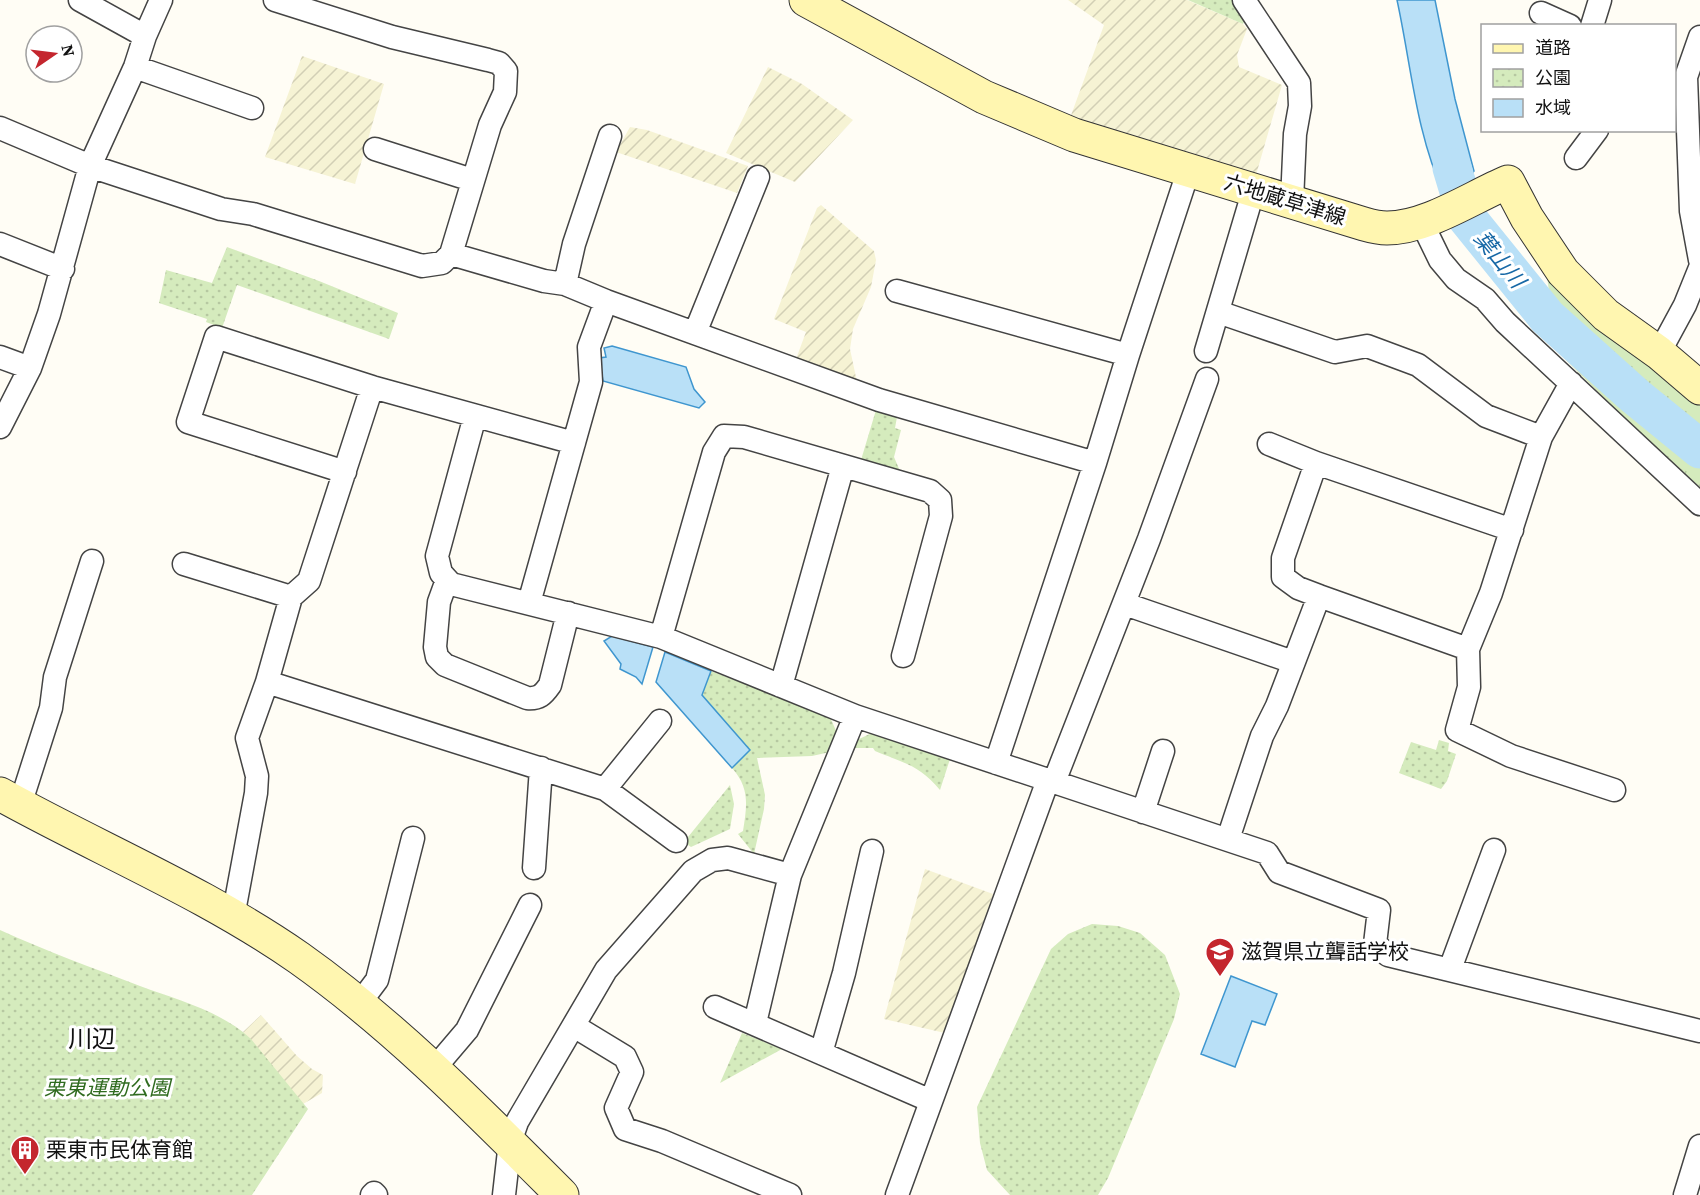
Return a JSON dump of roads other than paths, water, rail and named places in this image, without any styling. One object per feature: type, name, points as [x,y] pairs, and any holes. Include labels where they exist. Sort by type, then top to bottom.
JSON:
[{"type":"main road","name":"六地蔵草津線","points":[[806,0],[984,97],[1074,135],[1188,172],[1254,189],[1364,224],[1385,228],[1404,227],[1430,218],[1508,182],[1527,218],[1563,272],[1606,315],[1700,388]]},
{"type":"main road","points":[[10,800],[233,917],[298,958],[359,1004],[433,1070],[510,1142],[562,1195]]},
{"type":"street","points":[[80,0],[145,36]]},
{"type":"street","points":[[0,427],[30,368],[49,314],[90,166],[135,67],[145,36],[161,0]]},
{"type":"street","points":[[0,128],[90,166],[220,209],[253,214],[422,266],[442,263],[451,254],[490,125],[505,92],[506,71],[499,63],[392,38],[274,0]]},
{"type":"street","points":[[1244,0],[1299,83],[1300,106],[1294,134],[1292,201]]},
{"type":"street","points":[[1593,24],[1600,0]]},
{"type":"street","points":[[1540,13],[1565,24]]},
{"type":"street","points":[[1700,37],[1680,75],[1691,211],[1700,260]]},
{"type":"street","points":[[135,67],[252,108]]},
{"type":"street","points":[[1576,158],[1596,132]]},
{"type":"street","points":[[565,284],[573,244],[610,136]]},
{"type":"street","points":[[375,149],[472,180]]},
{"type":"street","points":[[996,763],[1188,172]]},
{"type":"street","points":[[695,333],[758,177]]},
{"type":"street","points":[[1206,351],[1254,189]]},
{"type":"street","points":[[1430,218],[1440,260],[1456,279],[1485,298],[1505,322],[1700,504]]},
{"type":"street","points":[[0,244],[63,268]]},
{"type":"street","points":[[451,254],[544,281],[565,284],[879,400],[1095,463]]},
{"type":"street","points":[[1659,354],[1685,305],[1700,268]]},
{"type":"street","points":[[897,291],[1128,355]]},
{"type":"street","points":[[529,603],[591,382],[589,347],[606,301]]},
{"type":"street","points":[[1227,315],[1335,352],[1367,346],[1418,365],[1486,416],[1541,437]]},
{"type":"street","points":[[345,472],[188,422],[216,337],[372,387],[574,443]]},
{"type":"street","points":[[0,357],[30,368]]},
{"type":"street","points":[[897,1195],[1051,781],[1125,604],[1207,379]]},
{"type":"street","points":[[1571,382],[1541,437],[1491,593],[1468,649],[1469,687],[1457,730],[1511,756],[1614,790]]},
{"type":"street","points":[[233,917],[256,794],[257,776],[248,738],[267,682],[291,597],[309,581],[372,387]]},
{"type":"street","points":[[475,416],[437,556],[441,573],[451,584],[661,637],[855,716],[1267,853],[1279,872],[1378,910],[1375,944],[1388,955],[1700,1031]]},
{"type":"street","points":[[661,637],[714,452],[724,436],[744,437],[930,491],[940,500],[940,516],[903,656]]},
{"type":"street","points":[[1269,444],[1316,463],[1512,530]]},
{"type":"street","points":[[1316,463],[1282,558],[1283,577],[1298,588],[1468,649]]},
{"type":"street","points":[[781,686],[843,466]]},
{"type":"street","points":[[10,800],[51,708],[54,677],[92,561]]},
{"type":"street","points":[[184,564],[291,597]]},
{"type":"street","points":[[447,580],[439,602],[435,647],[438,657],[445,665],[527,698],[536,698],[544,694],[550,685],[568,612]]},
{"type":"street","points":[[1228,839],[1263,736],[1277,706],[1319,596]]},
{"type":"street","points":[[1125,604],[1293,662]]},
{"type":"street","points":[[267,682],[605,789],[676,841]]},
{"type":"street","points":[[754,1023],[790,875],[855,716]]},
{"type":"street","points":[[605,789],[660,721]]},
{"type":"street","points":[[1143,812],[1162,752]]},
{"type":"street","points":[[534,868],[541,768]]},
{"type":"street","points":[[359,1004],[377,980],[413,838]]},
{"type":"street","points":[[1450,969],[1494,850]]},
{"type":"street","points":[[821,1053],[844,973],[872,851]]},
{"type":"street","points":[[504,1195],[510,1142],[517,1122],[606,970],[693,871],[712,860],[728,858],[790,875]]},
{"type":"street","points":[[433,1070],[466,1030],[530,905]]},
{"type":"street","points":[[715,1007],[931,1101]]},
{"type":"street","points":[[574,1026],[625,1057],[632,1072],[616,1108],[625,1129],[672,1145],[790,1195]]},
{"type":"street","points":[[1685,1195],[1700,1146]]},
{"type":"water","points":[[1397,0],[1435,0],[1455,99],[1474,171],[1462,184],[1444,194],[1421,123]]},
{"type":"water","points":[[612,346],[686,367],[694,389],[705,402],[699,408],[603,381],[599,358],[606,357],[604,348]]},
{"type":"water","points":[[612,636],[653,647],[642,684],[636,677],[620,669],[621,664],[604,641]]},
{"type":"water","points":[[665,652],[711,671],[702,695],[750,750],[732,768],[656,682]]},
{"type":"water","points":[[1231,976],[1277,994],[1265,1025],[1252,1021],[1235,1067],[1201,1054]]},
{"type":"waterway","name":"葉山川","points":[[1452,168],[1467,218],[1547,317],[1635,396],[1700,449]]},
{"type":"place","name":"滋賀県立聾話学校","points":[[1220,978]]},
{"type":"place","name":"栗東市民体育館","points":[[25,1176]]},
{"type":"district","name":"川辺","points":[[92,1039]]},
{"type":"park label","name":"栗東運動公園","points":[[107,1088]]}]
